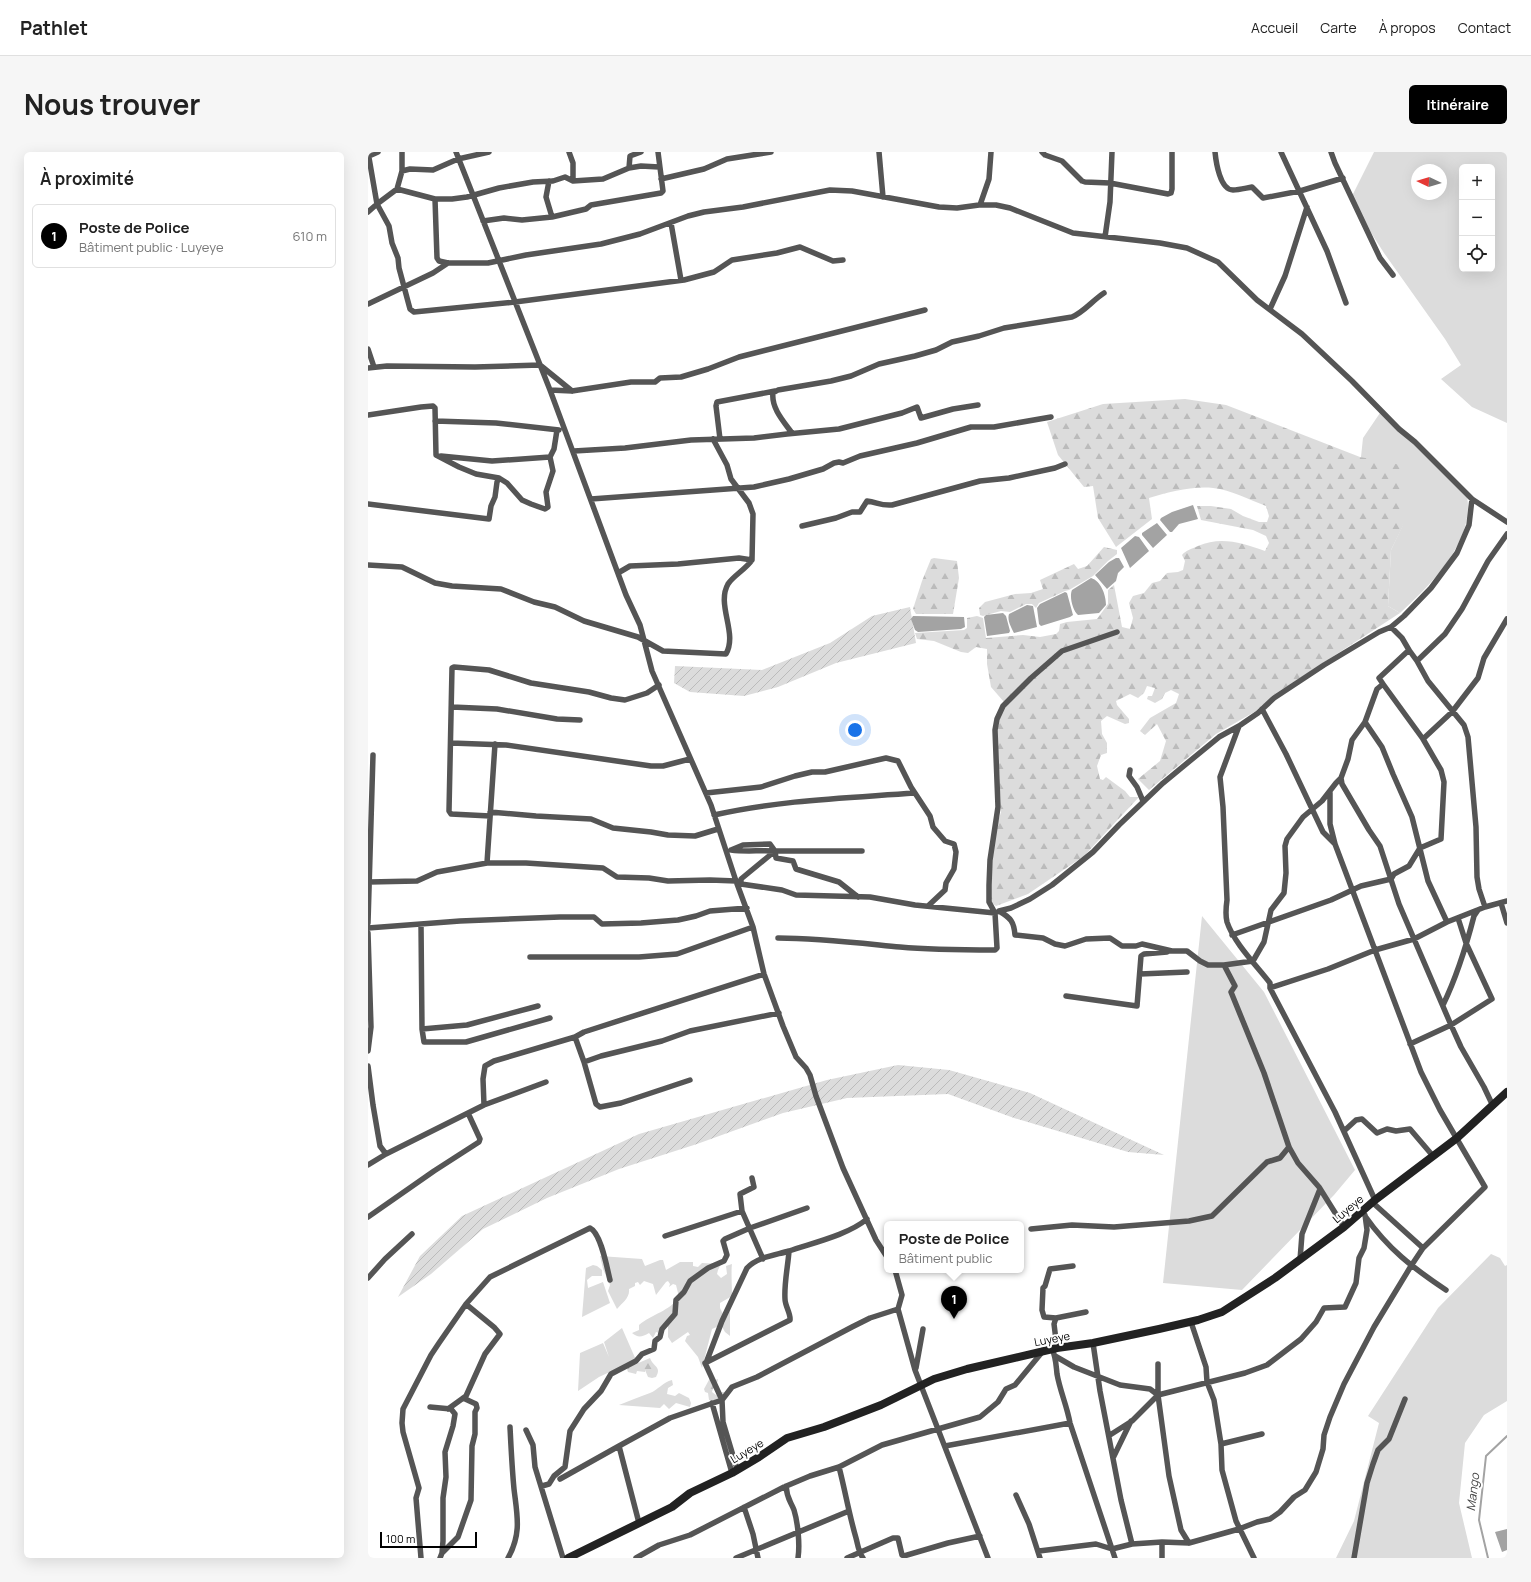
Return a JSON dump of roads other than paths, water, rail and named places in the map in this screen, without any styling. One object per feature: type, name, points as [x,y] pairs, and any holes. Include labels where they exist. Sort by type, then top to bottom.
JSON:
[{"type":"street","points":[[378,152],[369,154],[377,204],[389,226],[392,244],[398,258],[399,268],[410,309],[414,312],[516,302],[681,280],[714,272],[732,260],[777,253],[800,247],[833,261],[843,260]]},
{"type":"street","points":[[368,212],[397,189],[400,183],[402,171],[402,152]]},
{"type":"street","points":[[456,152],[574,451],[626,595],[640,625],[652,671],[706,793],[747,908],[764,974],[796,1057],[810,1075],[816,1096],[836,1149],[866,1219],[884,1253]]},
{"type":"street","points":[[402,171],[410,169],[434,170],[458,159],[489,152]]},
{"type":"street","points":[[569,152],[573,163],[572,180]]},
{"type":"street","points":[[628,168],[630,156],[641,152]]},
{"type":"street","points":[[483,221],[504,218],[522,220],[552,217],[586,209],[591,205],[661,193],[663,191],[658,152]]},
{"type":"street","points":[[661,180],[704,169],[727,159],[771,152]]},
{"type":"street","points":[[879,152],[883,197]]},
{"type":"street","points":[[980,204],[989,179],[991,152]]},
{"type":"street","points":[[1042,152],[1045,155],[1062,161],[1082,181],[1110,183],[1148,191],[1171,193],[1172,152]]},
{"type":"street","points":[[1105,237],[1110,202],[1112,152]]},
{"type":"street","points":[[1215,152],[1219,174],[1228,189],[1232,190],[1252,187],[1263,198],[1300,191],[1343,178]]},
{"type":"street","points":[[1281,152],[1327,251],[1346,303]]},
{"type":"street","points":[[1331,152],[1380,258],[1392,275]]},
{"type":"street","points":[[397,189],[435,199],[463,198],[517,184],[549,181],[565,177],[572,180],[603,179],[628,168],[641,166],[659,167]]},
{"type":"street","points":[[549,181],[546,197],[552,217]]},
{"type":"street","points":[[435,199],[437,258],[439,261],[448,263],[488,263],[601,244],[640,234],[704,212],[743,207],[830,190],[852,191],[950,208],[963,208],[980,204],[996,204],[1010,208],[1072,233],[1160,243],[1196,252],[1218,262],[1257,300],[1302,334],[1352,380],[1399,429],[1415,442],[1472,499],[1507,522]]},
{"type":"street","points":[[1270,309],[1285,276],[1307,207]]},
{"type":"street","points":[[671,223],[681,280]]},
{"type":"street","points":[[368,304],[433,274],[448,263]]},
{"type":"street","points":[[368,565],[402,567],[429,580],[446,585],[500,589],[534,602],[555,607],[584,620],[643,639],[652,646],[663,651],[726,654],[729,642],[725,604],[726,592],[728,584],[748,566],[752,560],[753,514],[749,503],[731,479],[716,439],[716,406],[718,402],[831,381],[850,376],[878,364],[936,350],[952,342],[979,336],[1004,328],[1072,317],[1079,314],[1104,293]]},
{"type":"street","points":[[550,390],[572,391],[631,382],[655,382],[660,378],[681,377],[708,370],[738,357],[925,310]]},
{"type":"street","points":[[368,349],[371,368],[475,367],[540,364],[572,391]]},
{"type":"street","points":[[775,391],[772,398],[776,409],[792,433]]},
{"type":"street","points":[[574,451],[608,450],[684,440],[754,438],[839,429],[902,413],[917,407],[921,418],[953,409],[978,405]]},
{"type":"street","points":[[368,415],[433,406],[435,408],[436,456],[439,456],[476,474],[499,478],[507,483],[522,500],[548,508],[546,492],[553,471],[550,457],[554,449],[557,430]]},
{"type":"street","points":[[591,499],[739,489],[789,479],[823,469],[834,463],[843,463],[860,456],[910,445],[971,427],[994,427],[1051,417]]},
{"type":"street","points":[[435,421],[496,423],[565,430]]},
{"type":"street","points":[[439,456],[492,461],[550,457]]},
{"type":"street","points":[[802,526],[836,518],[852,512],[860,512],[867,501],[875,502],[882,506],[892,505],[980,481],[1009,478],[1055,468],[1065,464]]},
{"type":"street","points":[[368,504],[489,519],[499,478]]},
{"type":"street","points":[[997,912],[1011,908],[1030,899],[1052,885],[1094,852],[1143,801],[1219,737],[1239,726],[1274,698],[1324,665],[1391,626],[1431,588],[1457,553],[1469,525],[1472,499]]},
{"type":"street","points":[[1418,661],[1445,634],[1462,608],[1488,561],[1507,534]]},
{"type":"street","points":[[618,573],[630,566],[678,564],[739,558],[752,560]]},
{"type":"street","points":[[1423,739],[1452,712],[1478,678],[1484,658],[1507,619]]},
{"type":"street","points":[[1391,626],[1402,638],[1418,661],[1428,681],[1464,725],[1468,736],[1476,827],[1477,877],[1482,908]]},
{"type":"street","points":[[778,938],[807,938],[913,948],[995,950],[997,948],[997,912],[989,902],[989,885],[990,860],[998,807],[995,730],[997,719],[1003,706],[1030,678],[1062,651],[1117,632]]},
{"type":"street","points":[[1232,935],[1352,891],[1361,886],[1391,879],[1394,874],[1409,866],[1420,848],[1442,838],[1444,782],[1441,770],[1423,739],[1380,678],[1409,650]]},
{"type":"street","points":[[659,685],[647,693],[625,700],[588,692],[531,683],[489,670],[454,667],[451,671],[452,707],[449,811],[452,814],[490,814],[591,819],[613,828],[668,835],[695,836],[718,829]]},
{"type":"street","points":[[1066,996],[1137,1007],[1142,954],[1172,951],[1189,952],[1205,964],[1224,965],[1253,961],[1263,946],[1273,906],[1284,893],[1286,873],[1285,846],[1287,839],[1303,817],[1322,801],[1341,778],[1348,759],[1352,740],[1364,722],[1377,689],[1383,684]]},
{"type":"street","points":[[452,707],[497,709],[557,719],[580,720]]},
{"type":"street","points":[[1262,709],[1286,754],[1323,832],[1335,844]]},
{"type":"street","points":[[1364,722],[1382,747],[1412,817],[1428,881],[1447,922]]},
{"type":"street","points":[[1239,726],[1220,777],[1223,807],[1227,900],[1225,914],[1232,935],[1270,983],[1270,988],[1344,1131],[1374,1201],[1423,1248]]},
{"type":"street","points":[[451,743],[495,744],[651,766],[663,766],[690,759]]},
{"type":"street","points":[[487,863],[495,744]]},
{"type":"street","points":[[368,923],[373,755]]},
{"type":"street","points":[[706,793],[761,787],[812,772],[825,772],[886,758],[898,761],[914,793],[930,816],[933,827],[945,841],[954,844],[956,852],[954,869],[946,883],[944,890],[928,906]]},
{"type":"street","points":[[1130,770],[1129,776],[1137,787],[1143,801]]},
{"type":"street","points":[[1341,778],[1342,784],[1380,846],[1399,904],[1451,1025],[1461,1047],[1493,1106]]},
{"type":"street","points":[[1039,1551],[1096,1544],[1112,1549],[1132,1544],[1162,1542],[1189,1543],[1270,1519],[1280,1512],[1294,1497],[1305,1490],[1316,1472],[1323,1449],[1326,1429],[1344,1384],[1374,1327],[1411,1266],[1423,1248],[1485,1187],[1440,1110],[1421,1072],[1410,1044],[1335,844],[1330,824],[1330,792]]},
{"type":"street","points":[[714,815],[750,808],[796,802],[914,793]]},
{"type":"street","points":[[724,847],[731,850],[744,852],[755,850],[862,851]]},
{"type":"street","points":[[775,851],[776,858],[793,861],[796,869],[839,882],[858,897]]},
{"type":"street","points":[[738,883],[775,851]]},
{"type":"street","points":[[369,882],[417,881],[437,872],[487,863],[526,863],[604,868],[616,877],[649,878],[668,881],[710,880],[782,890],[796,895],[870,897],[904,904],[997,912],[1006,914],[1014,924],[1015,935],[1042,938],[1055,944],[1065,946],[1086,939],[1107,938],[1122,946],[1136,946],[1142,944],[1172,951]]},
{"type":"street","points":[[1270,988],[1328,969],[1375,950],[1414,939],[1447,922],[1482,908],[1504,902],[1507,923]]},
{"type":"street","points":[[368,928],[560,917],[594,918],[602,924],[627,924],[678,920],[710,911],[747,908]]},
{"type":"street","points":[[1443,1005],[1453,983],[1474,916],[1482,908]]},
{"type":"street","points":[[1410,1044],[1451,1025],[1492,999],[1466,943],[1458,918]]},
{"type":"street","points":[[421,924],[422,1029],[424,1042],[466,1042],[550,1018]]},
{"type":"street","points":[[530,957],[639,957],[677,954],[753,927]]},
{"type":"street","points":[[368,933],[371,1027],[368,1051]]},
{"type":"street","points":[[1224,965],[1235,986],[1231,992],[1264,1073],[1289,1147],[1298,1163],[1320,1189],[1344,1227]]},
{"type":"street","points":[[1140,974],[1187,972]]},
{"type":"street","points":[[484,1105],[483,1079],[485,1066],[494,1061],[576,1037],[584,1032],[764,974]]},
{"type":"street","points":[[422,1029],[467,1025],[538,1006]]},
{"type":"street","points":[[584,1062],[690,1032],[779,1013]]},
{"type":"street","points":[[576,1037],[596,1104],[600,1107],[621,1103],[690,1080]]},
{"type":"street","points":[[368,1066],[372,1105],[380,1146],[386,1154]]},
{"type":"street","points":[[368,1165],[386,1154],[468,1112],[546,1082]]},
{"type":"street","name":"Luyeye","points":[[568,1558],[672,1507],[690,1493],[759,1457],[787,1438],[824,1427],[881,1404],[921,1385],[967,1369],[1044,1352],[1093,1344],[1191,1322],[1222,1312],[1275,1278],[1364,1213],[1374,1201],[1457,1138],[1507,1092]]},
{"type":"street","points":[[368,1217],[434,1171],[480,1142],[468,1112]]},
{"type":"street","points":[[1344,1131],[1356,1120],[1362,1119],[1377,1133],[1387,1129],[1396,1132],[1410,1129],[1433,1156]]},
{"type":"street","points":[[1031,1228],[1072,1225],[1114,1227],[1190,1221],[1212,1216],[1267,1162],[1280,1158],[1289,1147]]},
{"type":"street","points":[[752,1178],[754,1187],[740,1194],[742,1210],[763,1259]]},
{"type":"street","points":[[1300,1260],[1302,1234],[1320,1189]]},
{"type":"street","points":[[542,1486],[549,1484],[554,1476],[564,1468],[568,1455],[570,1431],[584,1409],[601,1391],[611,1374],[636,1361],[642,1354],[654,1349],[655,1341],[659,1338],[662,1328],[675,1314],[676,1300],[684,1292],[690,1281],[708,1268],[726,1258],[728,1255],[723,1241],[750,1228],[807,1208]]},
{"type":"street","points":[[665,1236],[742,1210]]},
{"type":"street","points":[[1364,1213],[1378,1234],[1411,1266],[1446,1290]]},
{"type":"street","points":[[1110,1435],[1132,1420],[1158,1395],[1245,1373],[1267,1365],[1301,1339],[1316,1322],[1324,1308],[1345,1307],[1356,1283],[1359,1258],[1364,1248],[1366,1230],[1364,1213]]},
{"type":"street","points":[[734,1471],[723,1422],[722,1400],[706,1367],[706,1363],[725,1315],[747,1268],[753,1263],[763,1259],[835,1235],[861,1224],[866,1219]]},
{"type":"street","points":[[421,1558],[416,1498],[419,1488],[402,1426],[403,1409],[431,1355],[466,1304],[490,1277],[560,1241],[590,1228],[594,1230],[602,1249],[610,1280]]},
{"type":"street","points":[[368,1278],[385,1259],[412,1234]]},
{"type":"street","points":[[706,1363],[790,1320],[791,1318],[786,1306],[785,1298],[789,1251]]},
{"type":"street","points":[[1073,1266],[1050,1269],[1046,1286],[1043,1288],[1042,1310],[1044,1317],[1056,1318],[1086,1312]]},
{"type":"street","points":[[896,1273],[902,1295],[898,1309],[915,1370],[988,1558]]},
{"type":"street","points":[[448,1409],[463,1398],[469,1390],[485,1354],[500,1334],[494,1327],[466,1304]]},
{"type":"street","points":[[560,1479],[670,1418],[722,1400],[732,1387],[757,1377],[870,1318],[898,1309]]},
{"type":"street","points":[[1056,1318],[1054,1324],[1057,1375],[1067,1407],[1070,1423],[1115,1558]]},
{"type":"street","points":[[1191,1322],[1206,1367],[1207,1382],[1214,1400],[1221,1444],[1222,1470],[1240,1528],[1254,1558]]},
{"type":"street","points":[[915,1370],[923,1329]]},
{"type":"street","points":[[1093,1344],[1099,1376],[1100,1391],[1110,1435],[1121,1500],[1132,1544]]},
{"type":"street","points":[[1055,1351],[1074,1367],[1120,1385],[1150,1389],[1158,1395]]},
{"type":"street","points":[[636,1558],[659,1545],[690,1535],[786,1486],[810,1476],[839,1467],[882,1445],[939,1430],[980,1417],[998,1402],[1006,1389],[1015,1385],[1044,1352]]},
{"type":"street","points":[[1158,1364],[1158,1395],[1169,1476],[1181,1530],[1189,1543]]},
{"type":"street","points":[[441,1555],[458,1535],[471,1500],[472,1446],[475,1434],[475,1412],[477,1408],[476,1404],[463,1398]]},
{"type":"street","points":[[1354,1558],[1365,1495],[1373,1464],[1378,1450],[1389,1439],[1405,1399]]},
{"type":"street","points":[[712,1403],[734,1471]]},
{"type":"street","points":[[430,1407],[452,1410],[455,1414],[445,1452],[446,1477],[443,1498],[441,1555]]},
{"type":"street","points":[[1114,1458],[1132,1420]]},
{"type":"street","points":[[945,1446],[1070,1423]]},
{"type":"street","points":[[508,1558],[517,1534],[518,1515],[514,1487],[510,1427]]},
{"type":"street","points":[[526,1430],[534,1445],[535,1467],[563,1558]]},
{"type":"street","points":[[1221,1444],[1262,1434]]},
{"type":"street","points":[[619,1446],[639,1523]]},
{"type":"street","points":[[839,1467],[859,1552],[863,1558]]},
{"type":"street","points":[[786,1486],[788,1499],[794,1511],[800,1547],[798,1558]]},
{"type":"street","points":[[1016,1496],[1039,1551],[1040,1558]]},
{"type":"street","points":[[744,1507],[753,1534],[755,1550],[758,1558]]},
{"type":"street","points":[[736,1558],[849,1512]]},
{"type":"street","points":[[847,1558],[893,1538],[898,1538],[902,1555],[904,1556],[948,1543],[980,1536]]},
{"type":"street","points":[[1162,1542],[1162,1558]]},
{"type":"waterway","name":"Mango","points":[[1488,1558],[1479,1520],[1486,1456],[1507,1436]]},
{"type":"place","name":"Poste de Police","points":[[954,1319]]}]
